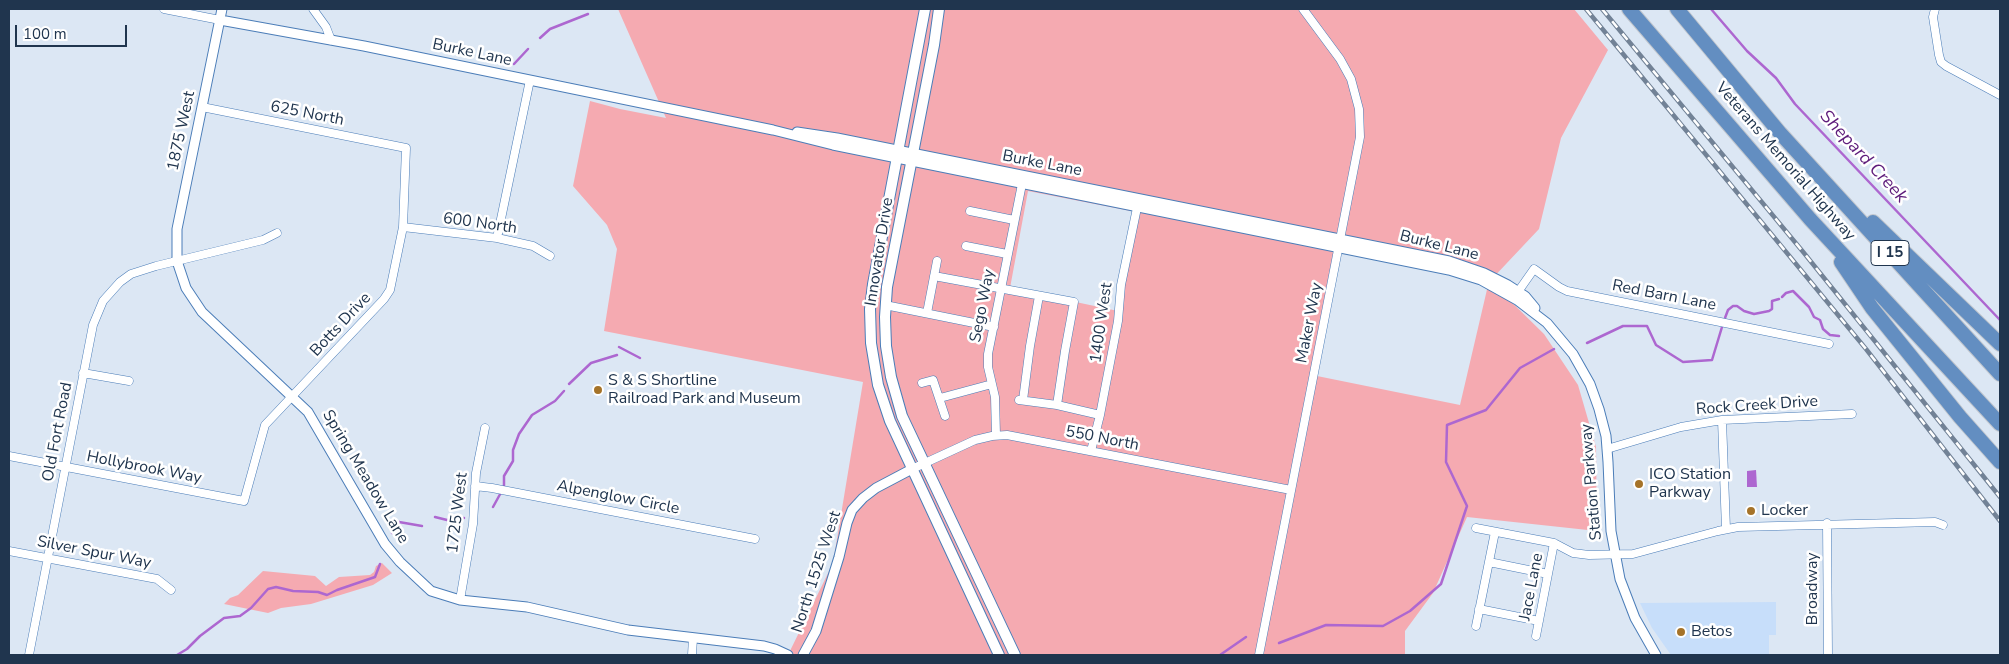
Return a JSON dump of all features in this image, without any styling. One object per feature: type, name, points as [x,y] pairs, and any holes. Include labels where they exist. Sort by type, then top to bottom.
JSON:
[{"type":"highway","name":"Veterans Memorial Highway","points":[[1629,9],[1810,218],[2000,424]]},
{"type":"highway","name":"Veterans Memorial Highway","points":[[1676,9],[1780,133],[2000,374]]},
{"type":"highway","points":[[1780,133],[2000,344]]},
{"type":"highway","points":[[1810,218],[1872,308],[1960,417],[2000,462]]},
{"type":"main road","name":"Innovator Drive","points":[[925,9],[873,284],[870,310],[871,343],[875,372],[882,398],[912,469],[999,655]]},
{"type":"main road","name":"Innovator Drive","points":[[938,9],[936,32],[888,279],[885,305],[886,346],[890,377],[902,416],[1015,655]]},
{"type":"street","name":"Burke Lane","points":[[164,9],[331,40],[773,130],[821,135],[912,157],[1340,244],[1459,272],[1516,294],[1540,316]]},
{"type":"street","name":"1875 West","points":[[177,261],[177,230],[222,9]]},
{"type":"street","points":[[313,9],[326,27],[331,40]]},
{"type":"street","name":"Maker Way","points":[[1259,655],[1359,147],[1359,109],[1355,90],[1346,68],[1303,9]]},
{"type":"street","points":[[1935,9],[1933,16],[1941,62],[2000,96]]},
{"type":"street","points":[[497,238],[530,80]]},
{"type":"street","name":"625 North","points":[[202,107],[406,148]]},
{"type":"street","name":"Botts Drive","points":[[244,501],[266,425],[384,299],[393,281],[403,228],[406,148]]},
{"type":"street","name":"Burke Lane","points":[[912,157],[1022,184],[1138,203]]},
{"type":"street","name":"Sego Way","points":[[996,435],[995,397],[988,354],[1022,184]]},
{"type":"street","name":"1400 West","points":[[1090,451],[1100,415],[1119,314],[1122,276],[1138,203]]},
{"type":"street","points":[[970,211],[1014,220]]},
{"type":"street","name":"600 North","points":[[403,228],[497,238],[532,246],[550,256]]},
{"type":"street","name":"Old Fort Road","points":[[29,655],[83,373],[97,313],[110,291],[131,274],[262,240],[277,233]]},
{"type":"street","points":[[966,246],[1007,254]]},
{"type":"street","name":"Spring Meadow Lane","points":[[177,261],[186,288],[202,312],[308,412],[385,544],[400,562],[431,591],[460,600],[527,607],[628,630],[764,646],[788,655]]},
{"type":"street","points":[[927,314],[936,261]]},
{"type":"street","name":"Red Barn Lane","points":[[1516,294],[1534,269],[1558,288],[1567,291],[1829,344]]},
{"type":"street","points":[[934,276],[1074,302],[1064,351],[1057,405]]},
{"type":"street","points":[[1039,296],[1021,400],[1057,405],[1100,415]]},
{"type":"street","points":[[885,305],[994,327]]},
{"type":"street","name":"Station Parkway","points":[[1540,316],[1567,345],[1585,373],[1600,409],[1607,449],[1610,519],[1614,554],[1626,598],[1641,631],[1656,655]]},
{"type":"street","points":[[83,373],[129,381]]},
{"type":"street","points":[[922,383],[934,380],[944,416]]},
{"type":"street","points":[[940,398],[992,384]]},
{"type":"street","name":"Rock Creek Drive","points":[[1607,449],[1681,427],[1722,420],[1852,414]]},
{"type":"street","points":[[1722,420],[1726,529]]},
{"type":"street","name":"1725 West","points":[[460,600],[473,524],[475,486],[485,428]]},
{"type":"street","name":"550 North","points":[[912,469],[975,440],[996,435],[1014,436],[1292,490]]},
{"type":"street","name":"Hollybrook Way","points":[[9,456],[244,501]]},
{"type":"street","name":"North 1525 West","points":[[803,655],[816,631],[852,510],[862,498],[876,488],[912,469]]},
{"type":"street","name":"Alpenglow Circle","points":[[475,486],[756,539]]},
{"type":"street","points":[[1476,528],[1554,544],[1578,554],[1633,554],[1726,529],[1827,524],[1935,522],[1943,524]]},
{"type":"street","name":"Broadway","points":[[1827,524],[1828,655]]},
{"type":"street","points":[[1476,626],[1495,532]]},
{"type":"street","name":"Jace Lane","points":[[1536,636],[1554,544]]},
{"type":"street","name":"Silver Spur Way","points":[[9,551],[157,580],[172,590]]},
{"type":"street","points":[[1489,562],[1548,574]]},
{"type":"street","points":[[1479,609],[1539,620]]},
{"type":"street","points":[[692,655],[693,638]]},
{"type":"shaded area","points":[[618,9],[1574,9],[1608,50],[1561,138],[1539,229],[1490,281],[1544,334],[1578,385],[1596,447],[1597,531],[1467,517],[1433,593],[1405,631],[1405,655],[788,655],[833,563],[863,382],[604,331],[617,249],[607,225],[573,186],[590,101],[666,118]],"holes":[[[1028,191],[1136,212],[1118,311],[1010,288]],[[1339,253],[1489,281],[1460,405],[1317,376]]]},
{"type":"shaded area","points":[[1756,470],[1757,487],[1747,487],[1747,471]]},
{"type":"shaded area","points":[[382,563],[392,573],[373,585],[311,604],[281,608],[268,613],[224,604],[230,598],[238,595],[263,571],[315,576],[326,586],[339,577],[370,575],[374,572],[376,566]]},
{"type":"shaded area","points":[[1776,602],[1776,635],[1769,635],[1769,655],[1671,655],[1652,628],[1640,603]]},
{"type":"waterway","name":"Shepard Creek","points":[[1711,9],[1747,51],[1776,78],[1795,104],[2000,320]]},
{"type":"waterway","name":"Shepard Creek","points":[[540,38],[550,29],[588,14]]},
{"type":"waterway","name":"Shepard Creek","points":[[514,64],[528,49]]},
{"type":"waterway","name":"Shepard Creek","points":[[1782,297],[1786,293],[1793,291],[1809,307],[1814,317],[1820,320],[1823,329],[1830,335],[1839,336]]},
{"type":"waterway","name":"Shepard Creek","points":[[1725,318],[1728,310],[1733,306],[1754,314],[1769,311],[1772,309],[1772,301],[1779,299]]},
{"type":"waterway","name":"Shepard Creek","points":[[1587,343],[1623,326],[1647,326],[1656,345],[1683,362],[1712,360],[1722,327]]},
{"type":"waterway","points":[[619,347],[640,358]]},
{"type":"waterway","name":"Shepard Creek","points":[[1279,643],[1326,625],[1383,626],[1410,611],[1441,584],[1467,506],[1446,462],[1447,425],[1486,410],[1520,368],[1554,349]]},
{"type":"waterway","points":[[569,384],[591,363],[617,355]]},
{"type":"waterway","points":[[493,507],[504,487],[504,476],[513,461],[513,450],[519,434],[532,415],[555,401],[564,391]]},
{"type":"waterway","points":[[435,517],[447,520],[464,518]]},
{"type":"waterway","points":[[392,533],[399,522],[422,526]]},
{"type":"waterway","points":[[177,655],[224,618],[240,616],[251,608],[268,589],[276,587],[293,591],[318,592],[327,595],[375,577],[380,564]]},
{"type":"waterway","name":"Shepard Creek","points":[[1220,655],[1246,637]]},
{"type":"railway","points":[[1586,9],[1866,349],[2000,521]]},
{"type":"railway","points":[[1602,9],[1804,253],[2000,497]]},
{"type":"place","name":"S & S Shortline Railroad Park and Museum","points":[[598,390]]},
{"type":"place","name":"ICO Station Parkway","points":[[1639,484]]},
{"type":"place","name":"Locker","points":[[1751,511]]},
{"type":"place","name":"Betos","points":[[1681,632]]}]
